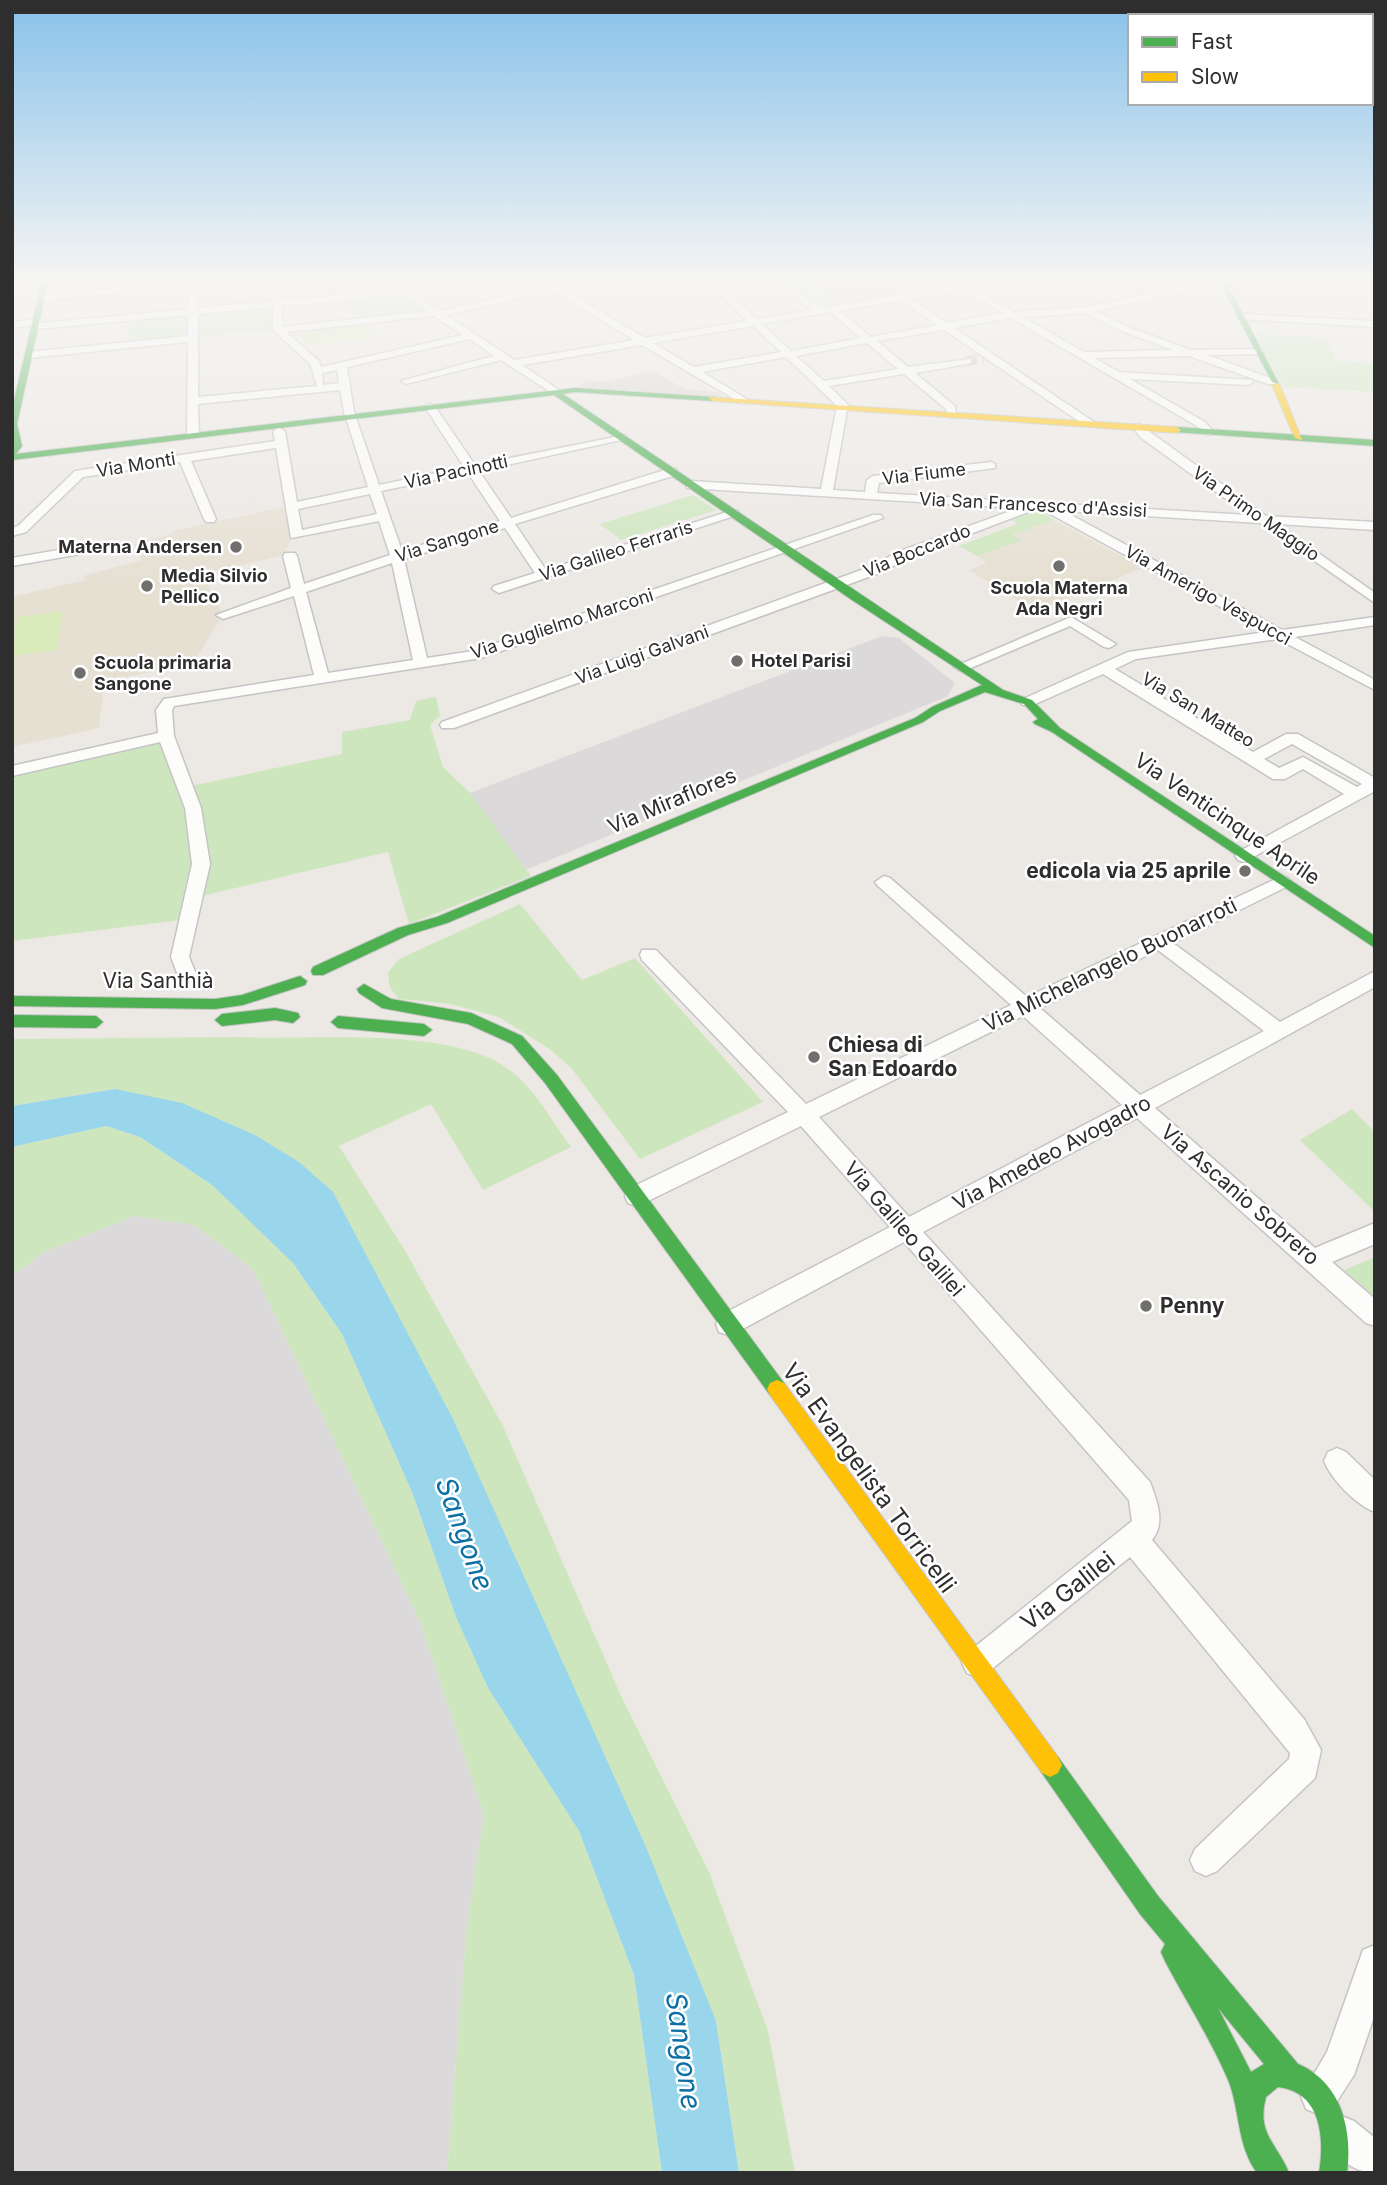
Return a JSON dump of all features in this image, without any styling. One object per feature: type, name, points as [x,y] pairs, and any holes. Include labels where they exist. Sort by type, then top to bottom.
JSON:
[{"type":"street","points":[[20,379],[13,424],[13,449],[46,453],[585,390],[1375,443]]},
{"type":"street","points":[[193,379],[193,435]]},
{"type":"street","points":[[318,379],[320,389]]},
{"type":"street","points":[[343,379],[352,416],[397,557],[421,664]]},
{"type":"street","points":[[406,381],[416,379]]},
{"type":"street","points":[[534,379],[961,667],[1027,707]]},
{"type":"street","points":[[706,379],[743,401]]},
{"type":"street","points":[[813,379],[843,407]]},
{"type":"street","points":[[819,385],[854,379]]},
{"type":"street","points":[[917,379],[951,408],[952,415]]},
{"type":"street","points":[[1020,379],[1090,424]]},
{"type":"street","points":[[1123,379],[1200,424],[1208,432]]},
{"type":"street","points":[[1202,379],[1274,383]]},
{"type":"street","points":[[1262,379],[1274,383]]},
{"type":"street","points":[[1272,379],[1299,438]]},
{"type":"street","points":[[193,401],[344,386]]},
{"type":"street","points":[[430,407],[543,575]]},
{"type":"street","points":[[826,493],[843,407]]},
{"type":"street","points":[[278,425],[296,535],[384,516]]},
{"type":"street","name":"Via Primo Maggio","points":[[1139,427],[1144,435],[1375,598]]},
{"type":"street","name":"Via Pacinotti","points":[[291,507],[621,437]]},
{"type":"street","name":"Via Monti","points":[[12,532],[22,529],[79,474],[281,444]]},
{"type":"street","points":[[184,457],[210,520]]},
{"type":"street","name":"Via Fiume","points":[[871,496],[873,480],[991,466]]},
{"type":"street","name":"Via Sangone","points":[[223,615],[397,557],[672,472]]},
{"type":"street","name":"Via San Francesco d'Assisi","points":[[691,485],[1375,526]]},
{"type":"street","name":"Via Boccardo","points":[[835,583],[1041,504]]},
{"type":"street","name":"Via Amerigo Vespucci","points":[[1041,504],[1375,686]]},
{"type":"street","name":"Via Galileo Ferraris","points":[[499,589],[734,514]]},
{"type":"street","points":[[785,549],[877,518]]},
{"type":"street","points":[[12,562],[93,548]]},
{"type":"street","name":"Via Guglielmo Marconi","points":[[166,736],[164,710],[169,702],[476,655],[785,549]]},
{"type":"street","points":[[290,556],[322,679]]},
{"type":"street","name":"Via Luigi Galvani","points":[[448,725],[835,583]]},
{"type":"street","points":[[961,667],[1071,621],[1110,644]]},
{"type":"street","name":"Via San Matteo","points":[[1027,707],[1133,655],[1375,621]]},
{"type":"street","name":"Via San Matteo","points":[[1110,664],[1259,755],[1279,775],[1303,762],[1356,794]]},
{"type":"street","points":[[961,667],[966,676],[968,694],[975,703],[1008,708],[1027,707]]},
{"type":"street","points":[[968,694],[980,689],[999,691]]},
{"type":"street","name":"Via Miraflores","points":[[435,1032],[332,1023],[389,950],[442,920],[919,720],[968,694]]},
{"type":"street","name":"Via Miraflores","points":[[919,720],[987,706]]},
{"type":"street","name":"Via Venticinque Aprile","points":[[1027,707],[1056,730],[1375,943]]},
{"type":"street","points":[[12,771],[166,736],[193,808],[201,864],[180,957],[189,981]]},
{"type":"street","points":[[1259,755],[1292,737],[1374,785]]},
{"type":"street","points":[[1244,856],[1374,785]]},
{"type":"street","name":"Via Ascanio Sobrero","points":[[884,882],[1375,1315]]},
{"type":"street","name":"Via Michelangelo Buonarroti","points":[[636,1196],[1282,882]]},
{"type":"street","name":"Via Miraflores","points":[[318,971],[403,931],[442,920]]},
{"type":"street","points":[[1158,941],[1279,1032]]},
{"type":"street","name":"Via Galileo Galilei","points":[[649,955],[802,1114],[1140,1492],[1146,1512]]},
{"type":"street","points":[[318,971],[332,969],[362,983]]},
{"type":"street","name":"Via Santhià","points":[[12,1001],[215,1004],[243,1000],[300,981],[318,971]]},
{"type":"street","name":"Via Amedeo Avogadro","points":[[728,1324],[1279,1032],[1375,978]]},
{"type":"street","name":"Via Santhià","points":[[208,1021],[275,1014],[299,1020],[287,1005],[288,996],[300,981]]},
{"type":"street","name":"Via Evangelista Torricelli","points":[[362,983],[387,1004],[471,1019],[517,1040],[551,1079],[977,1663],[1149,1905],[1291,2076],[1305,2083],[1319,2096]]},
{"type":"street","name":"Via Santhià","points":[[12,1021],[116,1022]]},
{"type":"street","name":"Via Evangelista Torricelli","points":[[498,1049],[551,1079]]},
{"type":"street","points":[[1314,1259],[1375,1233]]},
{"type":"street","points":[[1337,1461],[1375,1499]]},
{"type":"street","name":"Via Galilei","points":[[977,1663],[1133,1539],[1145,1528],[1146,1512]]},
{"type":"street","points":[[1133,1539],[1293,1730],[1306,1750],[1304,1767],[1206,1860]]},
{"type":"street","name":"Via Evangelista Torricelli","points":[[1149,1905],[1238,2074],[1250,2105],[1255,2142],[1275,2173]]},
{"type":"street","points":[[1375,1962],[1341,2062],[1319,2096],[1339,2160],[1375,2161]]},
{"type":"street","points":[[1250,2105],[1255,2089],[1264,2079],[1276,2074],[1291,2076]]},
{"type":"shaded area","points":[[617,379],[667,379],[685,389],[718,392],[725,397],[579,387],[586,380],[605,382]]},
{"type":"shaded area","name":"Scuola primaria Sangone","points":[[283,507],[292,538],[284,555],[203,574],[223,615],[193,663],[104,682],[99,728],[12,747],[12,597],[85,580],[83,576],[142,560],[134,544],[174,533],[173,531]]},
{"type":"shaded area","name":"Scuola Materna Ada Negri","points":[[1054,520],[1143,568],[1035,611],[969,570],[987,563],[977,556],[1020,541],[1011,535]]},
{"type":"shaded area","points":[[882,636],[899,638],[955,683],[948,696],[506,878],[470,793]]},
{"type":"shaded area","points":[[135,1216],[194,1225],[253,1269],[421,1624],[484,1815],[467,1925],[447,2173],[12,2173],[12,1276],[44,1252]]},
{"type":"green space","points":[[1279,379],[1375,379],[1375,392],[1283,387]]},
{"type":"green space","points":[[693,495],[716,510],[621,540],[600,524]]},
{"type":"green space","points":[[1039,510],[1054,520],[1012,535],[1021,541],[977,556],[959,546],[1017,524],[1012,520]]},
{"type":"green space","points":[[62,611],[57,650],[12,656],[18,617]]},
{"type":"green space","points":[[436,697],[440,716],[430,725],[443,767],[470,793],[531,876],[409,924],[388,852],[193,898],[188,919],[12,941],[12,771],[166,736],[186,787],[342,754],[342,732],[410,720],[416,701]]},
{"type":"green space","points":[[520,904],[582,980],[635,958],[763,1102],[640,1159],[572,1069],[551,1050],[499,1017],[450,1004],[399,999],[390,988],[388,973],[399,959]]},
{"type":"green space","points":[[381,1038],[454,1047],[486,1056],[511,1071],[528,1088],[571,1147],[483,1190],[431,1104],[339,1146],[407,1254],[503,1426],[622,1698],[709,1872],[768,2031],[795,2173],[739,2173],[716,2021],[453,1419],[115,1089],[12,1106],[12,1039]]},
{"type":"green space","points":[[1352,1109],[1375,1132],[1375,1212],[1300,1140]]},
{"type":"green space","points":[[106,1126],[140,1137],[212,1185],[293,1263],[342,1334],[412,1492],[456,1617],[488,1688],[579,1831],[634,1975],[662,2173],[447,2173],[467,1925],[484,1815],[421,1624],[253,1269],[194,1225],[135,1216],[44,1252],[12,1276],[12,1147]]},
{"type":"green space","points":[[1375,1257],[1375,1297],[1344,1270]]},
{"type":"water","name":"Sangone","points":[[115,1089],[182,1103],[255,1135],[299,1162],[333,1192],[453,1419],[646,1847],[716,2021],[739,2173],[662,2173],[634,1975],[579,1831],[488,1688],[456,1617],[412,1492],[342,1334],[293,1263],[212,1185],[140,1137],[106,1126],[12,1147],[12,1106]]},
{"type":"traffic: fast","points":[[12,453],[18,446],[13,424],[23,379]]},
{"type":"traffic: fast","points":[[12,457],[575,390],[712,399]]},
{"type":"traffic: fast","points":[[555,392],[856,598],[998,691]]},
{"type":"traffic: fast","points":[[1177,430],[1375,443]]},
{"type":"traffic: fast","points":[[318,971],[403,931],[442,920],[919,720],[936,709],[984,688],[1028,702],[1056,730]]},
{"type":"traffic: fast","points":[[1039,722],[1056,730],[1375,943]]},
{"type":"traffic: fast","points":[[12,1001],[215,1004],[243,1000],[300,981]]},
{"type":"traffic: fast","points":[[364,989],[387,1004],[471,1019],[517,1040],[551,1079],[777,1389]]},
{"type":"traffic: fast","points":[[222,1020],[275,1014],[293,1017]]},
{"type":"traffic: fast","points":[[12,1021],[96,1022]]},
{"type":"traffic: fast","points":[[338,1022],[424,1030]]},
{"type":"traffic: fast","points":[[1050,1765],[1149,1905],[1291,2076]]},
{"type":"traffic: fast","points":[[1174,1952],[1239,2074],[1250,2105]]},
{"type":"traffic: fast","points":[[1275,2173],[1257,2146],[1250,2114],[1251,2102],[1259,2083],[1278,2074],[1295,2076],[1309,2083],[1327,2109],[1335,2142],[1333,2173]]},
{"type":"traffic: slow","points":[[1276,385],[1299,438]]},
{"type":"traffic: slow","points":[[712,399],[1177,430]]},
{"type":"traffic: slow","points":[[777,1389],[1050,1765]]},
{"type":"place","name":"Materna Andersen","points":[[236,547]]},
{"type":"place","name":"Scuola Materna Ada Negri","points":[[1059,566]]},
{"type":"place","name":"Media Silvio Pellico","points":[[147,586]]},
{"type":"place","name":"Hotel Parisi","points":[[737,661]]},
{"type":"place","name":"Scuola primaria Sangone","points":[[80,673]]},
{"type":"place","name":"edicola via 25 aprile","points":[[1245,871]]},
{"type":"place","name":"Chiesa di San Edoardo","points":[[814,1057]]},
{"type":"place","name":"Penny","points":[[1146,1306]]}]
